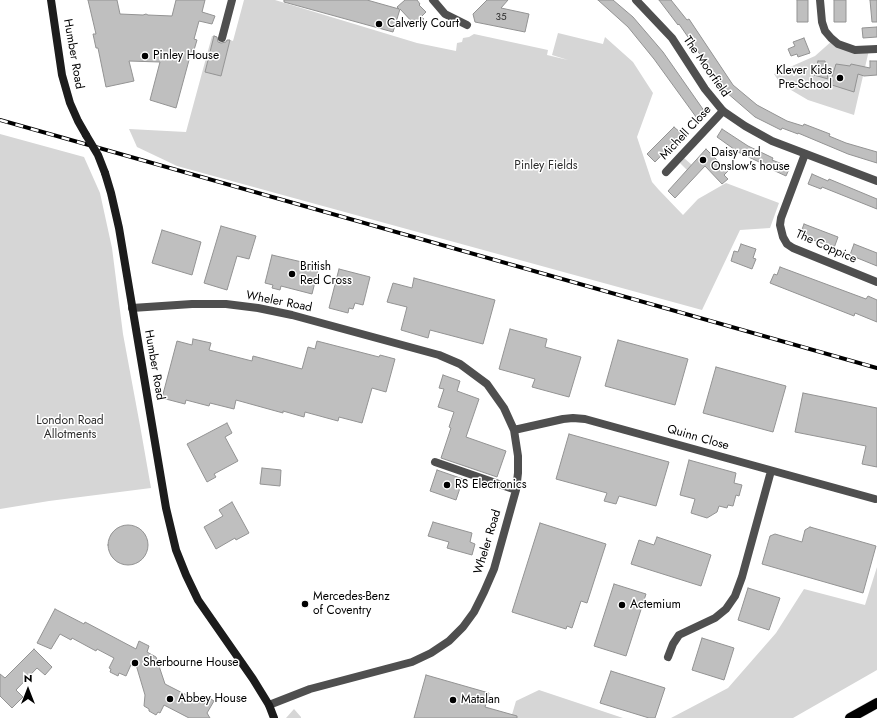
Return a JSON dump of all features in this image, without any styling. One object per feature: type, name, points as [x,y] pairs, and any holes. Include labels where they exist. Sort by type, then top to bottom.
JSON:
[{"type":"main road","name":"Humber Road","points":[[51,0],[59,60],[65,87],[78,121],[98,155],[111,193],[166,508],[176,550],[198,600],[254,678],[269,705],[274,718]]},
{"type":"main road","points":[[850,718],[877,703]]},
{"type":"street","points":[[222,38],[232,0]]},
{"type":"street","points":[[433,0],[446,14],[467,25]]},
{"type":"street","name":"The Moorfield","points":[[636,0],[672,38],[705,88],[723,111],[745,126],[772,141],[877,181]]},
{"type":"street","points":[[820,0],[822,22],[825,31],[831,38],[838,44],[855,50],[877,49]]},
{"type":"street","name":"Michell Close","points":[[666,172],[723,111]]},
{"type":"street","name":"The Coppice","points":[[805,154],[781,218],[780,225],[783,238],[787,244],[793,248],[877,282]]},
{"type":"street","name":"Wheler Road","points":[[132,308],[212,304],[226,304],[258,308],[292,315],[439,355],[460,364],[487,384],[504,408],[514,430],[518,456],[516,490],[494,569],[474,612],[466,622],[449,641],[431,653],[412,662],[310,689],[269,705]]},
{"type":"street","name":"Quinn Close","points":[[514,430],[563,419],[585,419],[875,500]]},
{"type":"street","points":[[434,462],[516,490]]},
{"type":"street","points":[[668,657],[672,644],[680,635],[715,618],[726,609],[734,596],[742,577],[771,471]]},
{"type":"green space","name":"Pinley Fields","points":[[244,0],[275,0],[417,43],[456,51],[457,43],[462,42],[463,38],[474,34],[548,50],[547,55],[568,60],[552,55],[558,33],[603,44],[605,37],[633,62],[653,93],[637,137],[652,182],[683,215],[698,199],[726,183],[779,203],[770,228],[740,230],[702,310],[177,166],[137,147],[129,129],[186,132],[212,36],[214,36],[205,71],[221,76],[230,40],[233,41]]},
{"type":"green space","points":[[833,40],[869,50],[854,115],[808,100],[791,90],[778,80],[774,74],[815,56]]},
{"type":"green space","name":"London Road Allotments","points":[[0,134],[84,157],[100,193],[112,248],[123,334],[151,488],[0,509]]},
{"type":"green space","points":[[684,158],[692,165],[687,170],[680,163]]},
{"type":"green space","points":[[877,567],[877,670],[793,718],[671,718],[728,688],[776,633],[804,589],[865,605]]},
{"type":"green space","points":[[539,690],[623,718],[511,718],[516,701]]},
{"type":"green space","points":[[294,709],[301,718],[286,718]]},
{"type":"building","name":"Pinley House","points":[[88,0],[117,0],[120,14],[172,16],[176,0],[205,0],[202,12],[215,16],[212,24],[199,21],[194,39],[197,40],[194,50],[192,49],[176,108],[150,100],[160,62],[129,61],[134,81],[106,87],[98,48],[96,48],[93,34],[96,34]]},
{"type":"building","name":"Calverly Court","points":[[284,0],[367,0],[399,9],[397,7],[405,0],[417,0],[420,4],[419,5],[426,12],[421,17],[424,19],[416,26],[400,9],[393,32],[284,2]]},
{"type":"building","points":[[487,0],[508,0],[501,8],[529,14],[525,32],[475,22],[473,14]]},
{"type":"building","points":[[598,0],[613,0],[633,17],[663,52],[707,115],[699,121],[654,59],[628,27]]},
{"type":"building","points":[[659,0],[671,0],[687,20],[689,19],[733,85],[757,105],[787,121],[803,126],[804,124],[830,134],[829,136],[846,143],[877,152],[877,163],[848,154],[798,133],[782,128],[781,130],[755,117],[726,92],[679,24],[678,25]]},
{"type":"building","points":[[797,0],[808,0],[808,22],[797,22]]},
{"type":"building","points":[[834,0],[846,0],[846,22],[834,22]]},
{"type":"building","points":[[870,0],[877,0],[877,22],[872,22]]},
{"type":"building","points":[[877,27],[877,37],[863,38],[862,28]]},
{"type":"building","points":[[214,36],[217,37],[218,42],[221,43],[230,40],[221,76],[205,72]]},
{"type":"building","points":[[804,38],[810,53],[798,57],[797,54],[791,56],[788,49],[795,46],[793,42]]},
{"type":"building","points":[[818,61],[825,61],[828,79],[814,75]]},
{"type":"building","name":"Klever Kids Pre-School","points":[[870,61],[877,61],[877,75],[864,76],[858,74],[854,92],[832,85],[833,80],[831,80],[836,64],[850,66],[851,64],[870,68]]},
{"type":"building","points":[[674,127],[682,134],[655,162],[647,154]]},
{"type":"building","points":[[722,129],[748,146],[773,158],[772,160],[790,167],[786,176],[738,152],[717,137]]},
{"type":"building","points":[[706,149],[728,171],[724,175],[728,179],[722,184],[705,166],[675,198],[668,191]]},
{"type":"building","points":[[812,174],[828,181],[829,179],[877,199],[877,209],[822,187],[821,189],[808,184]]},
{"type":"building","points":[[804,224],[838,237],[834,248],[800,235]]},
{"type":"building","points":[[221,226],[256,236],[249,259],[237,256],[227,290],[204,283]]},
{"type":"building","points":[[162,230],[201,242],[192,275],[152,263]]},
{"type":"building","points":[[741,244],[756,249],[753,258],[756,259],[752,269],[731,261],[734,251],[738,252]]},
{"type":"building","points":[[854,244],[877,253],[877,266],[850,255]]},
{"type":"building","name":"British Red Cross","points":[[272,255],[319,266],[312,294],[281,286],[280,290],[272,288],[273,285],[265,283]]},
{"type":"building","points":[[780,267],[866,299],[868,296],[877,300],[877,322],[855,313],[854,316],[770,283],[774,274],[777,275]]},
{"type":"building","points":[[339,269],[370,277],[363,305],[355,303],[353,309],[349,308],[348,313],[329,308]]},
{"type":"building","points":[[414,278],[495,300],[483,344],[430,330],[428,338],[401,330],[407,307],[387,302],[393,283],[412,288]]},
{"type":"building","points":[[510,329],[547,339],[545,347],[581,357],[569,397],[532,387],[535,379],[499,369]]},
{"type":"building","points":[[193,339],[211,343],[209,350],[252,361],[253,356],[302,369],[308,347],[315,349],[317,341],[379,357],[380,355],[395,359],[386,392],[372,388],[362,423],[339,417],[338,421],[305,412],[304,417],[283,411],[283,413],[236,400],[234,409],[210,403],[209,406],[186,400],[185,404],[162,398],[177,341],[192,345]]},
{"type":"building","points":[[618,340],[688,359],[675,405],[605,386]]},
{"type":"building","points":[[716,367],[786,386],[773,432],[703,413]]},
{"type":"building","points":[[443,375],[460,381],[457,391],[479,399],[466,437],[506,451],[497,477],[441,458],[451,428],[449,427],[454,412],[438,407],[444,389],[439,388]]},
{"type":"building","points":[[803,393],[877,408],[877,467],[862,464],[866,446],[795,432]]},
{"type":"building","points":[[227,423],[232,433],[225,437],[238,461],[214,474],[216,477],[207,482],[187,444]]},
{"type":"building","points":[[569,434],[669,462],[656,506],[619,496],[616,504],[604,501],[607,493],[556,479]]},
{"type":"building","points":[[689,460],[736,473],[734,483],[742,485],[739,496],[736,495],[733,506],[728,505],[727,508],[719,506],[717,512],[707,518],[691,513],[695,499],[680,495]]},
{"type":"building","points":[[262,468],[281,470],[280,486],[260,484]]},
{"type":"building","name":"RS Electronics","points":[[437,470],[463,479],[456,500],[430,491]]},
{"type":"building","points":[[232,502],[249,533],[236,540],[235,538],[216,549],[204,527],[223,516],[219,510]]},
{"type":"building","points":[[433,522],[472,533],[470,542],[475,544],[472,555],[447,548],[449,542],[428,536]]},
{"type":"building","points":[[540,523],[606,544],[587,603],[581,601],[572,628],[567,626],[566,629],[512,612]]},
{"type":"building","points":[[124,525],[132,525],[139,528],[145,534],[148,545],[145,556],[139,562],[132,565],[124,565],[117,562],[111,556],[108,549],[108,541],[111,534],[117,528]]},
{"type":"building","points":[[810,527],[876,546],[863,593],[762,564],[770,536],[775,534],[802,542],[805,530]]},
{"type":"building","points":[[657,537],[711,555],[701,586],[631,564],[639,540],[654,545]]},
{"type":"building","points":[[614,584],[646,594],[626,656],[594,646]]},
{"type":"building","points":[[748,588],[780,598],[769,630],[738,620]]},
{"type":"building","points":[[55,609],[84,624],[85,622],[136,649],[139,641],[149,646],[147,652],[156,657],[165,684],[204,704],[208,697],[214,701],[207,713],[210,718],[189,718],[164,705],[160,713],[158,712],[156,715],[149,711],[149,709],[144,706],[145,695],[134,658],[126,676],[119,673],[118,676],[110,672],[111,669],[109,668],[114,658],[97,649],[96,651],[72,638],[71,640],[60,634],[51,649],[37,643]]},
{"type":"building","points":[[702,638],[734,648],[724,680],[692,670]]},
{"type":"building","points":[[34,649],[52,667],[45,675],[37,668],[16,690],[23,697],[12,708],[0,696],[0,674],[5,678]]},
{"type":"building","points":[[611,671],[665,688],[655,718],[649,718],[600,703]]},
{"type":"building","name":"Matalan","points":[[426,675],[489,693],[485,707],[517,716],[517,718],[414,718]]},
{"type":"railway","points":[[0,120],[877,368]]},
{"type":"place","name":"Calverly Court","points":[[379,24]]},
{"type":"place","name":"Pinley House","points":[[145,56]]},
{"type":"place","name":"Klever Kids Pre-School","points":[[840,78]]},
{"type":"place","name":"Daisy and Onslow's house","points":[[703,160]]},
{"type":"place","name":"British Red Cross","points":[[292,274]]},
{"type":"place","name":"RS Electronics","points":[[447,485]]},
{"type":"place","name":"Mercedes-Benz of Coventry","points":[[305,604]]},
{"type":"place","name":"Actemium","points":[[622,605]]},
{"type":"place","name":"Sherbourne House","points":[[135,663]]},
{"type":"place","name":"Abbey House","points":[[170,699]]},
{"type":"place","name":"Matalan","points":[[453,700]]}]
